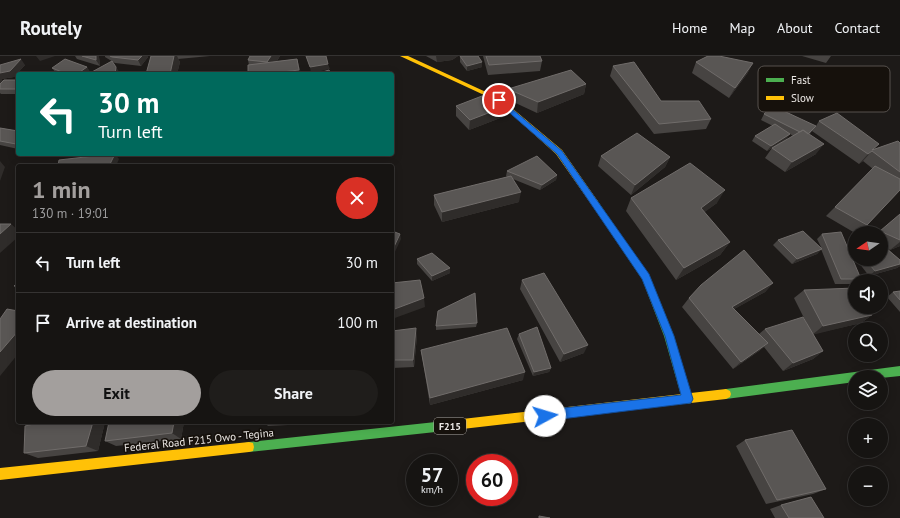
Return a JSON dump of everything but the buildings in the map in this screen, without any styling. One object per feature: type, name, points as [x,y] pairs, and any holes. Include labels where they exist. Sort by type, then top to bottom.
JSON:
[{"type":"main road","points":[[403,56],[499,100],[560,152],[646,277],[669,336],[687,399]]},
{"type":"main road","name":"Federal Road F215 Owo - Tegina","points":[[0,474],[687,399],[900,371]]},
{"type":"traffic: fast","points":[[594,202],[646,277],[669,336],[687,399]]},
{"type":"traffic: fast","points":[[726,394],[900,371]]},
{"type":"traffic: fast","points":[[249,447],[445,426]]},
{"type":"traffic: slow","points":[[403,56],[499,100],[559,152],[594,202]]},
{"type":"traffic: slow","points":[[445,426],[726,394]]},
{"type":"traffic: slow","points":[[0,474],[249,447]]},
{"type":"route","points":[[499,100],[560,152],[646,277],[669,336],[687,399],[545,416]]}]
